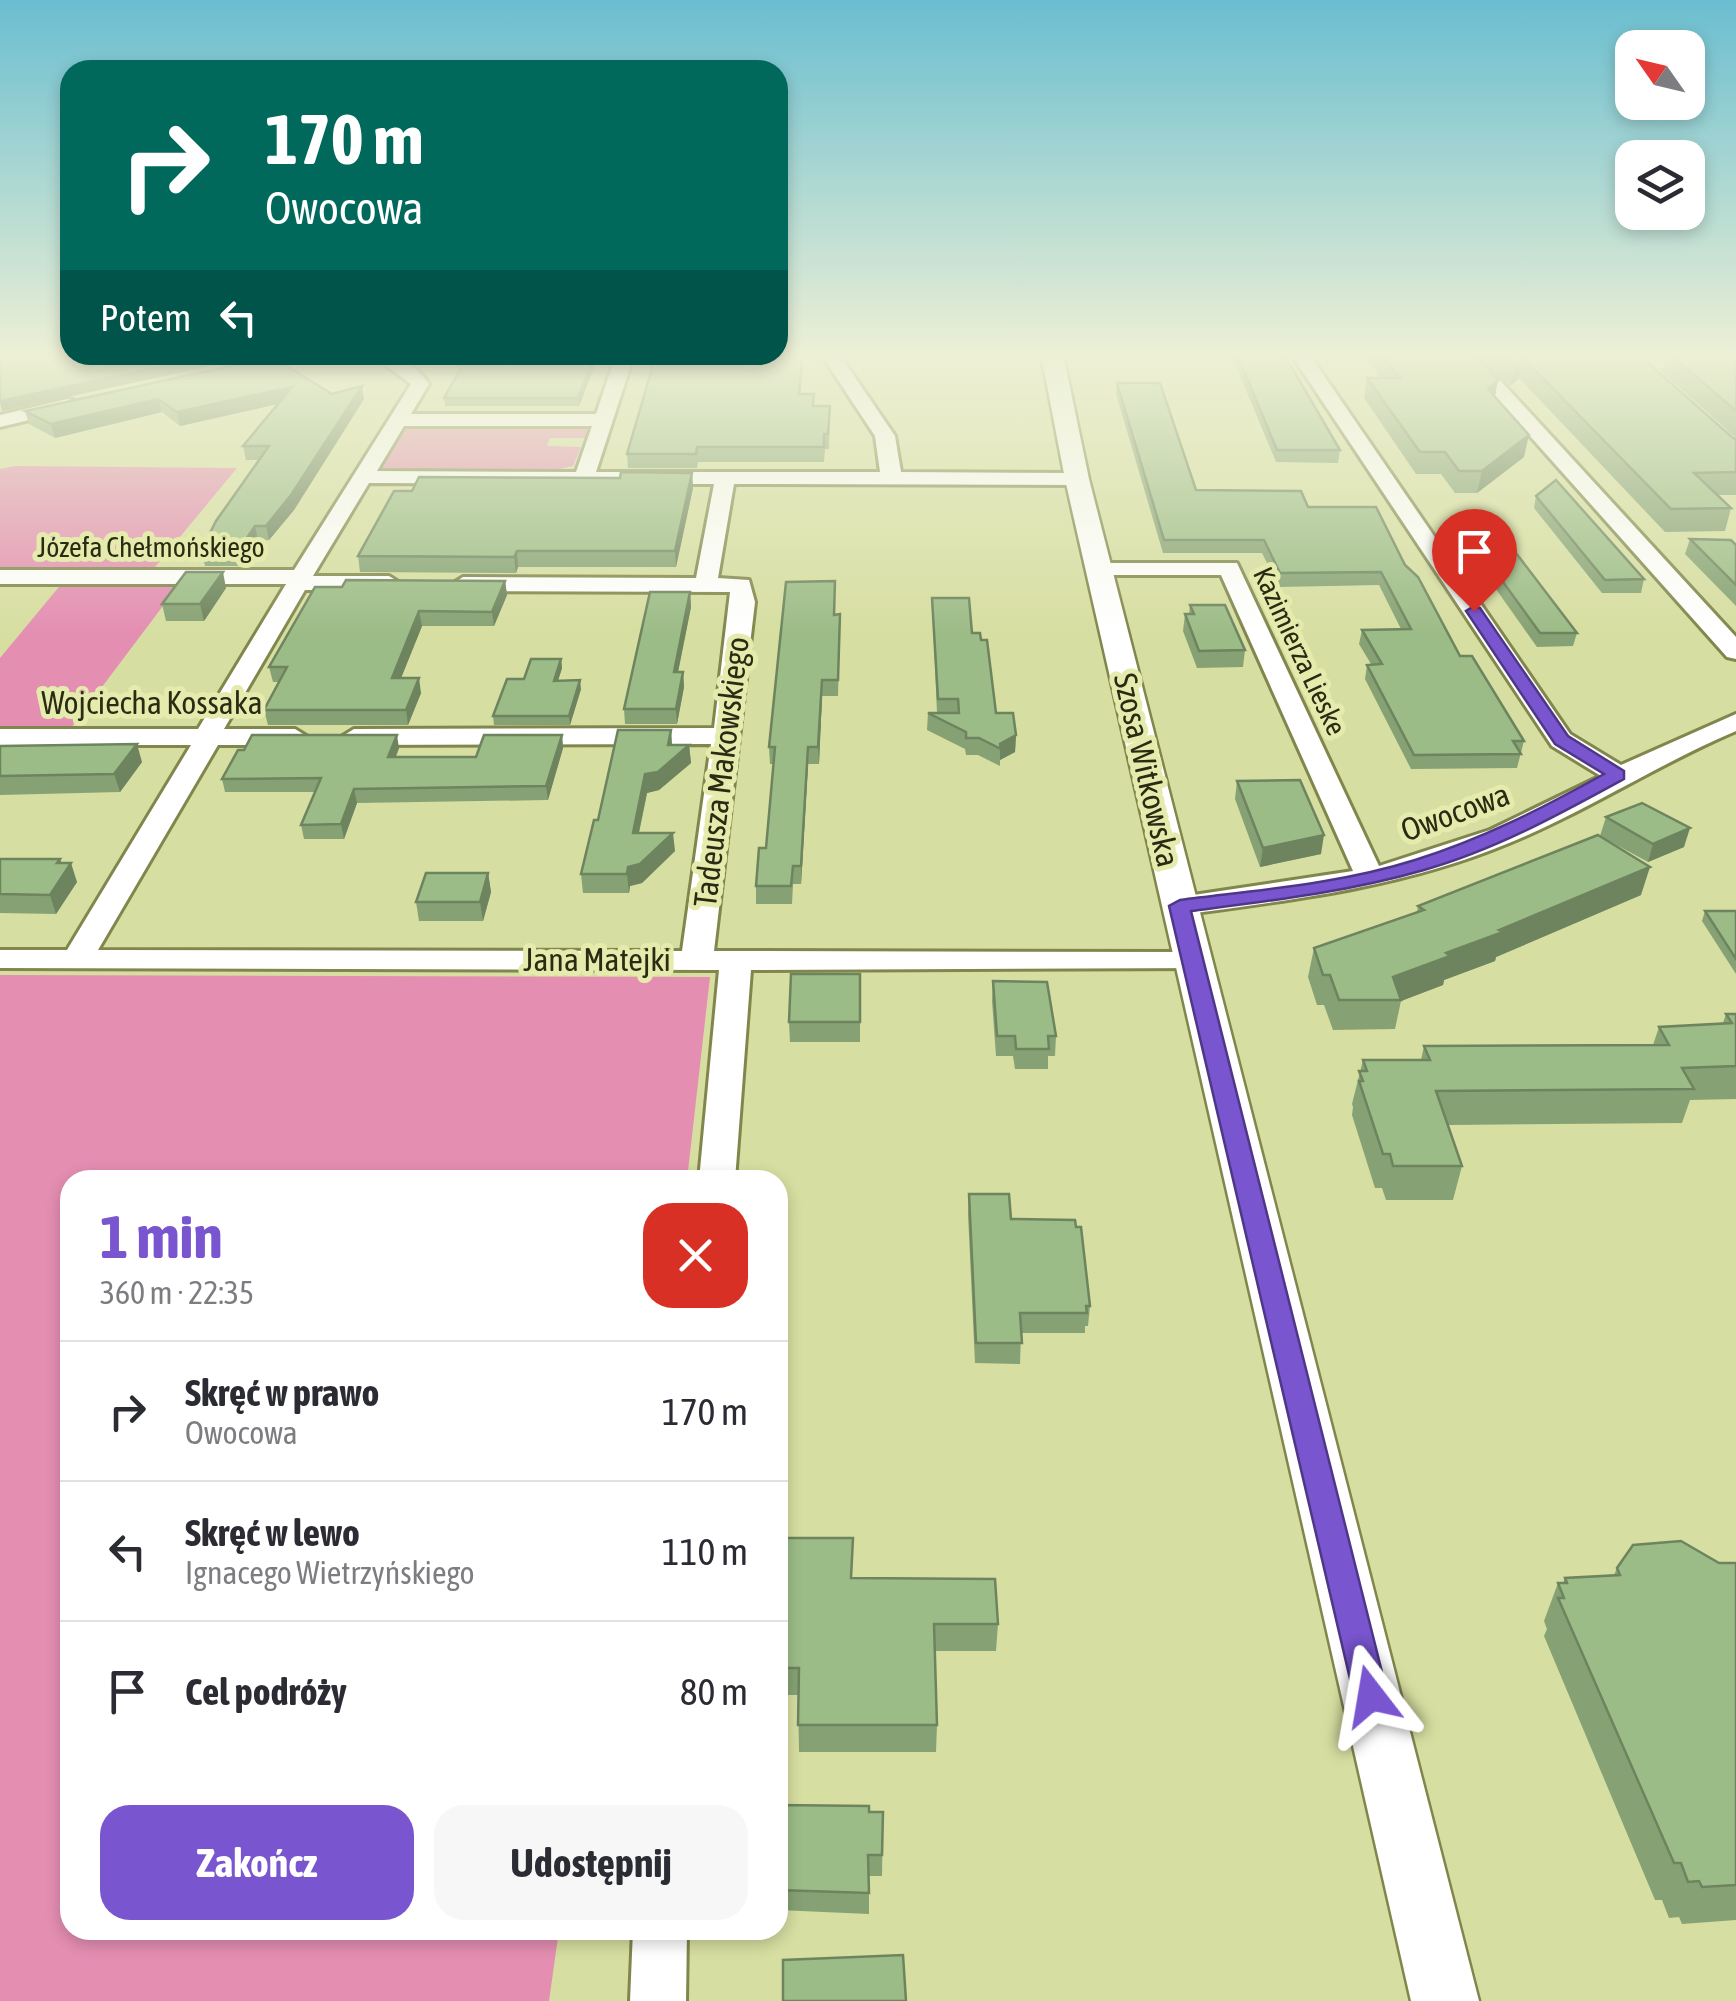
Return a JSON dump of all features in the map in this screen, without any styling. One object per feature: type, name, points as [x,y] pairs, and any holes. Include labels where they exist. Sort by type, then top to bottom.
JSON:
[{"type":"street","points":[[78,959],[209,737],[214,719],[382,447]]},
{"type":"street","points":[[585,476],[593,447]]},
{"type":"street","points":[[887,447],[891,476]]},
{"type":"street","name":"Szosa Witkowska","points":[[1071,447],[1445,2001]]},
{"type":"street","points":[[1363,447],[1562,740],[1618,775]]},
{"type":"street","points":[[1551,447],[1736,652]]},
{"type":"street","points":[[706,585],[724,476]]},
{"type":"street","points":[[363,477],[891,476],[1077,480]]},
{"type":"street","name":"Kazimierza Lieske","points":[[1100,568],[1229,568],[1370,877]]},
{"type":"street","name":"Józefa Chełmońskiego","points":[[0,577],[740,585]]},
{"type":"street","name":"Tadeusza Makowskiego","points":[[697,959],[744,602],[740,585]]},
{"type":"street","name":"Owocowa","points":[[1180,906],[1321,888],[1419,866],[1496,838],[1618,775],[1736,722]]},
{"type":"street","name":"Wojciecha Kossaka","points":[[0,736],[724,736]]},
{"type":"street","name":"Jana Matejki","points":[[0,959],[1194,961]]},
{"type":"street","points":[[718,1170],[736,960]]},
{"type":"street","points":[[658,2001],[660,1940]]},
{"type":"shaded area","points":[[391,447],[581,447],[573,466],[555,470],[382,471],[379,467]]},
{"type":"shaded area","points":[[237,468],[150,573],[0,573],[0,469]]},
{"type":"shaded area","points":[[63,582],[181,582],[68,732],[0,731],[0,658]]},
{"type":"shaded area","points":[[0,975],[710,977],[688,1170],[60,1170],[60,1940],[558,1940],[549,2001],[0,2001]]},
{"type":"building","points":[[268,447],[322,447],[266,526],[255,526],[238,551],[201,551],[216,521]]},
{"type":"building","points":[[629,447],[697,447],[696,454],[627,454]]},
{"type":"building","points":[[1136,447],[1182,447],[1196,490],[1301,491],[1308,507],[1376,507],[1405,565],[1418,577],[1460,656],[1472,656],[1524,741],[1513,741],[1521,754],[1414,755],[1367,665],[1382,664],[1362,630],[1411,629],[1381,572],[1280,573],[1264,540],[1164,540]]},
{"type":"building","points":[[1276,447],[1340,450],[1277,450]]},
{"type":"building","points":[[1417,447],[1513,447],[1482,471],[1459,471],[1445,452],[1420,452]]},
{"type":"building","points":[[1611,447],[1736,447],[1736,472],[1694,473],[1731,508],[1671,509]]},
{"type":"building","points":[[621,472],[692,473],[675,551],[517,551],[514,557],[358,556],[394,491],[412,491],[419,477],[620,478]]},
{"type":"building","points":[[1556,480],[1644,579],[1605,580],[1536,496]]},
{"type":"building","points":[[1490,519],[1577,633],[1540,633],[1469,535]]},
{"type":"building","points":[[1690,539],[1731,540],[1736,545],[1736,585]]},
{"type":"building","points":[[186,572],[223,572],[200,604],[162,604]]},
{"type":"building","points":[[346,580],[505,581],[492,612],[419,611],[392,678],[419,678],[406,710],[264,710],[287,667],[269,667],[315,587],[342,587]]},
{"type":"building","points":[[835,581],[834,615],[840,614],[838,680],[822,680],[818,747],[808,747],[801,866],[793,866],[791,886],[756,886],[759,848],[766,848],[775,747],[769,747],[786,582]]},
{"type":"building","points":[[650,592],[690,592],[674,672],[683,672],[676,709],[624,709]]},
{"type":"building","points":[[932,598],[969,598],[972,633],[980,633],[981,640],[987,640],[996,713],[1013,713],[1016,735],[1000,744],[1001,749],[979,738],[966,738],[966,732],[928,713],[959,713],[958,699],[938,699]]},
{"type":"building","points":[[1190,605],[1225,605],[1245,650],[1199,651],[1185,614],[1194,614]]},
{"type":"building","points":[[531,659],[561,659],[554,681],[580,680],[569,716],[493,716],[507,679],[524,679]]},
{"type":"building","points":[[618,730],[671,730],[668,745],[689,745],[658,772],[645,774],[633,833],[673,833],[640,864],[628,867],[627,874],[581,874],[594,820],[598,820]]},
{"type":"building","points":[[252,735],[397,735],[388,757],[476,757],[484,735],[562,735],[546,786],[354,789],[341,824],[301,825],[321,778],[222,779],[238,750],[244,750]]},
{"type":"building","points":[[137,744],[114,774],[0,776],[0,746]]},
{"type":"building","points":[[1300,780],[1324,835],[1263,848],[1237,781]]},
{"type":"building","points":[[1642,803],[1690,828],[1653,844],[1606,817]]},
{"type":"building","points":[[1598,835],[1650,867],[1446,953],[1450,956],[1393,977],[1401,1000],[1339,1000],[1330,975],[1323,975],[1314,948],[1424,910],[1418,906]]},
{"type":"building","points":[[0,859],[60,859],[57,863],[71,863],[50,895],[0,894]]},
{"type":"building","points":[[426,873],[488,873],[480,902],[416,902]]},
{"type":"building","points":[[1705,911],[1736,911],[1736,959]]},
{"type":"building","points":[[791,974],[860,974],[860,1022],[789,1022]]},
{"type":"building","points":[[993,981],[1047,982],[1056,1036],[1048,1036],[1049,1049],[1016,1049],[1015,1036],[997,1036]]},
{"type":"building","points":[[1726,1014],[1736,1014],[1736,1066],[1682,1068],[1694,1089],[1436,1091],[1462,1166],[1393,1166],[1390,1154],[1383,1154],[1359,1081],[1363,1081],[1359,1071],[1367,1071],[1363,1060],[1430,1060],[1424,1046],[1669,1045],[1659,1027],[1732,1023]]},
{"type":"building","points":[[969,1194],[1009,1194],[1011,1219],[1075,1220],[1076,1227],[1081,1227],[1090,1306],[1086,1306],[1087,1313],[1020,1313],[1022,1343],[976,1343]]},
{"type":"building","points":[[788,1538],[853,1538],[851,1578],[995,1579],[998,1624],[934,1624],[937,1725],[798,1725],[799,1668],[788,1668]]},
{"type":"building","points":[[1681,1541],[1719,1563],[1736,1563],[1736,1885],[1702,1887],[1699,1881],[1688,1882],[1681,1863],[1674,1863],[1558,1598],[1564,1598],[1558,1583],[1567,1583],[1565,1578],[1620,1575],[1617,1568],[1633,1545]]},
{"type":"building","points":[[788,1805],[869,1806],[869,1812],[883,1812],[882,1855],[868,1855],[869,1893],[788,1890]]},
{"type":"building","points":[[903,1955],[906,2001],[783,2001],[783,1960]]},
{"type":"route","points":[[1371,1696],[1180,906],[1321,888],[1419,866],[1525,826],[1618,775],[1562,740],[1474,611]]}]
